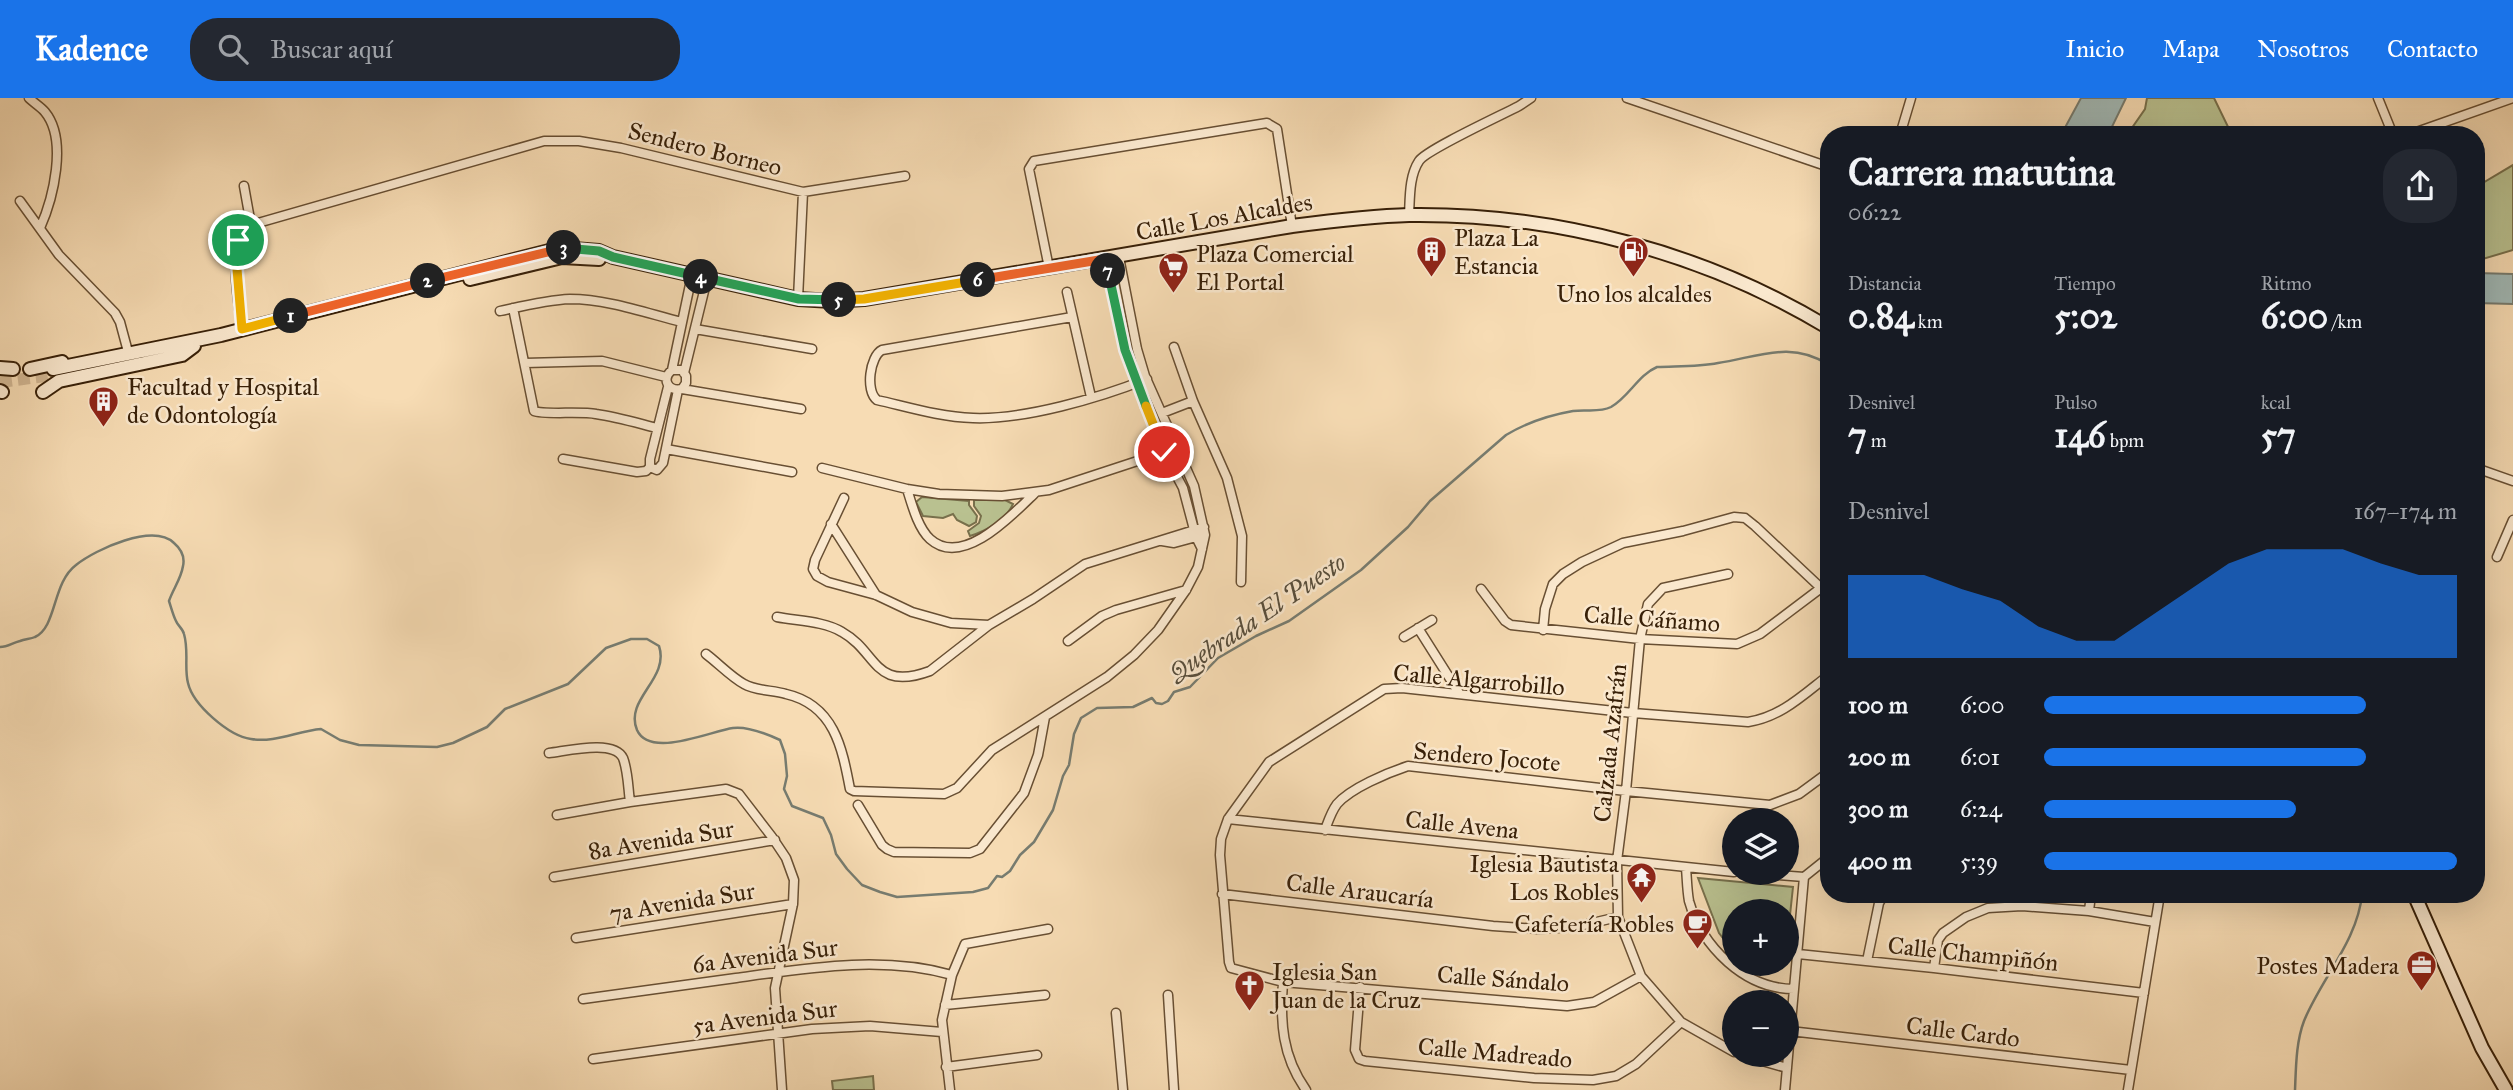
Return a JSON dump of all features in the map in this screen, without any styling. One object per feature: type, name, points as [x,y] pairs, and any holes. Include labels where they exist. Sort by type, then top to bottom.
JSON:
[{"type":"main road","name":"Calle Los Alcaldes","points":[[613,257],[562,257],[194,346],[53,372],[220,335],[546,251],[580,248],[599,251],[613,257],[799,299],[832,301],[864,299],[1292,226],[1347,218],[1409,215],[1517,221],[1575,230],[1639,246],[1705,268],[1767,295],[1820,323]]},
{"type":"main road","points":[[30,369],[182,337],[220,335]]},
{"type":"main road","points":[[43,393],[59,381],[182,355],[194,346]]},
{"type":"main road","points":[[2418,903],[2482,1048],[2506,1090]]},
{"type":"street","points":[[29,98],[47,114],[55,136],[55,186],[50,207],[40,228]]},
{"type":"street","points":[[1513,98],[1519,106]]},
{"type":"street","points":[[1409,215],[1410,191],[1415,170],[1425,154],[1531,98]]},
{"type":"street","points":[[1628,98],[1820,164]]},
{"type":"street","points":[[1903,126],[1911,98]]},
{"type":"street","points":[[2378,98],[2389,126]]},
{"type":"street","points":[[2434,126],[2513,98]]},
{"type":"street","points":[[1049,268],[1029,169],[1034,160],[1267,123],[1277,129],[1292,226]]},
{"type":"street","name":"Sendero Borneo","points":[[250,225],[544,141],[579,141],[621,148],[803,192],[799,299]]},
{"type":"street","points":[[803,192],[905,176]]},
{"type":"street","points":[[242,329],[236,248],[244,228],[250,225],[244,186]]},
{"type":"street","points":[[20,201],[59,255],[115,313],[127,348]]},
{"type":"street","points":[[706,654],[743,684],[789,694],[813,704],[826,716],[837,735],[850,789],[858,793],[951,792],[992,750],[1107,677],[1134,655],[1158,630],[1186,590],[1198,567],[1202,549],[1194,486],[1147,379],[1137,349],[1119,257]]},
{"type":"street","points":[[1105,259],[1125,350],[1164,452],[1183,488],[1200,532]]},
{"type":"street","points":[[563,459],[637,472],[646,471],[650,467],[692,275]]},
{"type":"street","points":[[684,373],[707,279]]},
{"type":"street","points":[[1068,292],[1091,397]]},
{"type":"street","points":[[500,311],[550,301],[597,301],[682,322]]},
{"type":"street","points":[[513,308],[534,411],[539,414],[563,411],[596,414],[657,428]]},
{"type":"street","points":[[1072,317],[883,350],[874,358],[869,388],[871,396],[877,400],[927,411],[972,418],[1014,415],[1062,406],[1147,379]]},
{"type":"street","points":[[695,329],[812,349]]},
{"type":"street","points":[[1174,347],[1193,401],[1227,478],[1242,536],[1241,582]]},
{"type":"street","points":[[525,363],[601,361],[669,378],[680,389],[801,409]]},
{"type":"street","points":[[650,467],[657,470],[660,467],[680,389],[687,379],[679,369],[669,378]]},
{"type":"street","points":[[1162,414],[1193,401]]},
{"type":"street","points":[[822,468],[907,489],[979,495],[1036,492],[1177,448]]},
{"type":"street","points":[[666,449],[792,472]]},
{"type":"street","points":[[2485,471],[2513,481]]},
{"type":"street","points":[[907,489],[913,508],[928,537],[937,544],[950,547],[968,544],[998,529],[1036,492]]},
{"type":"street","points":[[844,498],[815,560],[813,569],[817,576],[828,582],[876,595],[912,612],[951,623],[989,625]]},
{"type":"street","points":[[1543,630],[1545,609],[1553,584],[1582,562],[1623,543],[1734,517],[1745,518],[1755,526],[1820,587]]},
{"type":"street","points":[[2497,557],[2513,520]]},
{"type":"street","points":[[831,524],[876,595]]},
{"type":"street","points":[[777,617],[840,630],[851,638],[876,668],[898,677],[919,675],[930,671],[989,625],[1085,564],[1200,532]]},
{"type":"street","name":"Calzada Azafrán","points":[[1722,1045],[1681,1022],[1641,976],[1618,917],[1617,861],[1640,639],[1648,604],[1662,588],[1728,574]]},
{"type":"street","name":"Calle Cáñamo","points":[[1481,589],[1511,625],[1640,639],[1737,644],[1760,634],[1820,589]]},
{"type":"street","points":[[1068,641],[1102,616],[1186,590]]},
{"type":"street","points":[[1404,637],[1432,620]]},
{"type":"street","points":[[1418,628],[1459,693]]},
{"type":"street","name":"Calle Algarrobillo","points":[[1231,968],[1220,855],[1221,839],[1228,819],[1269,762],[1368,698],[1393,687],[1633,713],[1748,722],[1764,720],[1779,713],[1820,682]]},
{"type":"street","points":[[858,805],[881,845],[894,852],[970,853],[980,849],[1024,793],[1038,755],[1045,717]]},
{"type":"street","points":[[550,753],[607,747],[617,749],[626,771],[630,802]]},
{"type":"street","name":"Sendero Jocote","points":[[1325,830],[1338,804],[1347,796],[1381,776],[1408,765],[1626,791],[1770,804],[1799,794],[1820,779]]},
{"type":"street","points":[[557,815],[726,789],[739,794],[775,840],[786,858],[794,880],[793,904],[775,988],[782,1090]]},
{"type":"street","name":"Calle Avena","points":[[1228,819],[1722,871]]},
{"type":"street","name":"8a Avenida Sur","points":[[554,877],[775,840]]},
{"type":"street","points":[[1799,877],[1804,877],[1820,864]]},
{"type":"street","points":[[1686,868],[1688,898],[1699,925],[1715,948],[1748,977],[1779,989],[1794,989],[1795,976]]},
{"type":"street","points":[[1799,941],[1804,877]]},
{"type":"street","name":"Calle Araucaría","points":[[1222,894],[1538,929],[1575,927],[1618,917]]},
{"type":"street","points":[[1867,961],[1879,903]]},
{"type":"street","points":[[2089,911],[2090,903]]},
{"type":"street","points":[[2128,1090],[2158,903]]},
{"type":"street","name":"7a Avenida Sur","points":[[576,938],[793,904]]},
{"type":"street","points":[[1934,968],[1938,940],[1943,933],[1966,917],[1988,908],[2022,905],[2089,911],[2155,922]]},
{"type":"street","points":[[950,1090],[942,1032],[952,975],[965,944],[1048,929]]},
{"type":"street","name":"Calle Champiñón","points":[[1799,954],[2144,993]]},
{"type":"street","name":"6a Avenida Sur","points":[[583,999],[855,964],[928,968],[952,975]]},
{"type":"street","name":"Calle Sándalo","points":[[1231,968],[1283,982],[1567,1006],[1594,1002],[1641,976]]},
{"type":"street","points":[[1283,982],[1283,1037],[1291,1064],[1306,1090]]},
{"type":"street","name":"Calle Madreado","points":[[1360,987],[1355,1050],[1359,1059],[1534,1078],[1569,1080],[1616,1076],[1636,1064],[1681,1022]]},
{"type":"street","points":[[946,1005],[1045,995]]},
{"type":"street","points":[[1168,995],[1174,1090]]},
{"type":"street","points":[[1116,1013],[1123,1090]]},
{"type":"street","name":"5a Avenida Sur","points":[[593,1059],[776,1033],[870,1026],[942,1032]]},
{"type":"street","name":"Calle Cardo","points":[[1799,1032],[2131,1070]]},
{"type":"street","points":[[946,1067],[1037,1055]]},
{"type":"street","points":[[1780,1067],[1787,1069],[1785,1090]]},
{"type":"street","points":[[1533,1090],[1534,1078]]},
{"type":"green space","points":[[2147,98],[2214,98],[2228,126],[2133,126],[2145,109]]},
{"type":"green space","points":[[2513,165],[2513,250],[2485,258],[2485,182]]},
{"type":"green space","points":[[922,497],[969,501],[977,516],[976,522],[969,526],[957,520],[953,514],[943,518],[923,516],[916,502]]},
{"type":"green space","points":[[974,500],[1005,500],[1013,504],[1006,515],[995,524],[970,536],[968,531],[979,523],[981,516],[974,506]]},
{"type":"green space","points":[[1698,878],[1722,880],[1722,885],[1793,887],[1792,899],[1722,899],[1722,937]]},
{"type":"green space","points":[[873,1076],[874,1090],[833,1090],[832,1081]]},
{"type":"water","points":[[2081,98],[2126,98],[2112,126],[2066,126]]},
{"type":"water","points":[[2485,273],[2513,274],[2513,304],[2485,303]]},
{"type":"waterway","name":"Quebrada El Puesto","points":[[0,647],[33,638],[42,632],[63,582],[76,565],[125,540],[153,536],[174,543],[183,556],[182,571],[169,601],[184,634],[187,677],[191,692],[204,710],[223,726],[251,739],[277,738],[321,729],[340,740],[359,745],[437,747],[453,743],[487,727],[505,709],[568,684],[606,648],[631,639],[647,639],[659,646],[661,658],[658,669],[636,708],[637,730],[644,738],[667,743],[733,728],[745,728],[780,740],[785,754],[787,776],[784,789],[792,806],[823,818],[836,854],[862,885],[897,897],[973,892],[988,888],[997,876],[1002,877],[1010,871],[1020,855],[1034,842],[1053,810],[1069,765],[1074,734],[1081,718],[1097,708],[1133,707],[1152,698],[1156,703],[1162,704],[1168,701],[1174,692],[1190,687],[1218,658],[1289,621],[1361,570],[1408,527],[1430,501],[1506,435],[1530,423],[1556,415],[1611,407],[1644,375],[1657,367],[1703,365],[1774,352],[1801,353],[1820,360]]},
{"type":"waterway","points":[[2295,1090],[2301,1029],[2311,1005],[2354,927],[2360,903]]},
{"type":"tunnel","points":[[0,382],[54,375]]},
{"type":"place","name":"Plaza La Estancia","points":[[1431,279]]},
{"type":"place","name":"Uno los alcaldes","points":[[1634,279]]},
{"type":"place","name":"Plaza Comercial El Portal","points":[[1173,295]]},
{"type":"place","name":"Facultad y Hospital de Odontología","points":[[104,428]]},
{"type":"place","name":"Iglesia Bautista Los Robles","points":[[1642,905]]},
{"type":"place","name":"Cafetería Robles","points":[[1697,951]]},
{"type":"place","name":"Postes Madera","points":[[2422,993]]},
{"type":"place","name":"Iglesia San Juan de la Cruz","points":[[1249,1013]]},
{"type":"route","points":[[238,240],[236,257],[242,329],[561,248],[599,251],[613,257],[799,299],[832,301],[864,299],[1105,259],[1125,350],[1164,452]]}]
